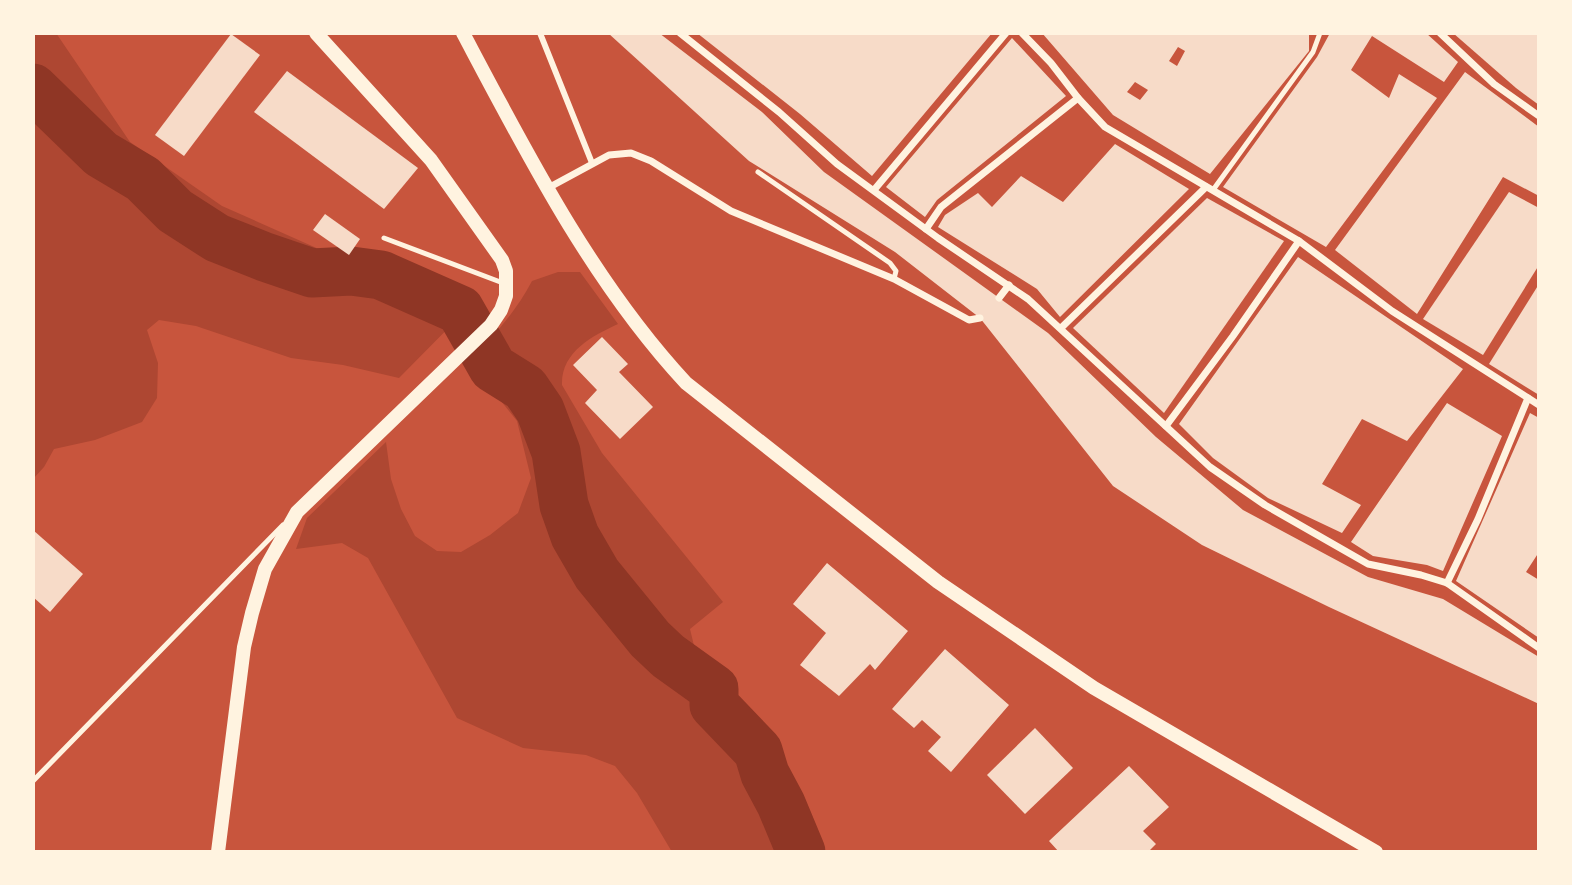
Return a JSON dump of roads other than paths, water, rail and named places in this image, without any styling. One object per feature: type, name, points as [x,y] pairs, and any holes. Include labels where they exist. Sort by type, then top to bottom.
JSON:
[{"type":"main road","points":[[218,852],[244,647],[265,569],[297,512],[491,326],[506,296],[506,271],[502,260],[431,160],[316,33]]},
{"type":"main road","points":[[463,33],[548,188],[584,246],[655,350],[686,383],[938,582],[1094,688],[1377,852]]},
{"type":"street","points":[[540,33],[592,163]]},
{"type":"street","points":[[680,33],[779,112],[837,164],[1009,285],[1060,328],[1119,386],[1210,467],[1265,505],[1368,564],[1447,583],[1539,648]]},
{"type":"street","points":[[874,190],[1006,33]]},
{"type":"street","points":[[1022,33],[1051,62],[1105,127],[1299,241],[1392,311],[1539,405]]},
{"type":"street","points":[[1440,33],[1494,84],[1539,116]]},
{"type":"street","points":[[926,229],[941,207],[1078,97]]},
{"type":"street","points":[[548,188],[609,155],[620,153],[641,156],[731,211],[894,279],[965,318],[973,321],[981,318]]},
{"type":"street","points":[[1060,328],[1210,188]]},
{"type":"street","points":[[1166,426],[1299,241]]},
{"type":"street","points":[[999,298],[1009,285]]},
{"type":"street","points":[[1447,583],[1478,519],[1528,398]]},
{"type":"lane","points":[[1210,188],[1313,52],[1321,33]]},
{"type":"lane","points":[[758,172],[890,263],[896,271],[894,279]]},
{"type":"lane","points":[[384,238],[506,284]]},
{"type":"lane","points":[[33,781],[297,512]]},
{"type":"lane","points":[[220,833],[228,852]]},
{"type":"waterway","points":[[33,88],[101,154],[143,179],[175,211],[217,238],[312,273],[351,271],[381,275],[460,310],[493,368],[525,388],[540,410],[556,452],[564,505],[575,536],[597,574],[650,639],[668,656],[714,689],[714,705],[758,751],[765,774],[801,852]]}]
